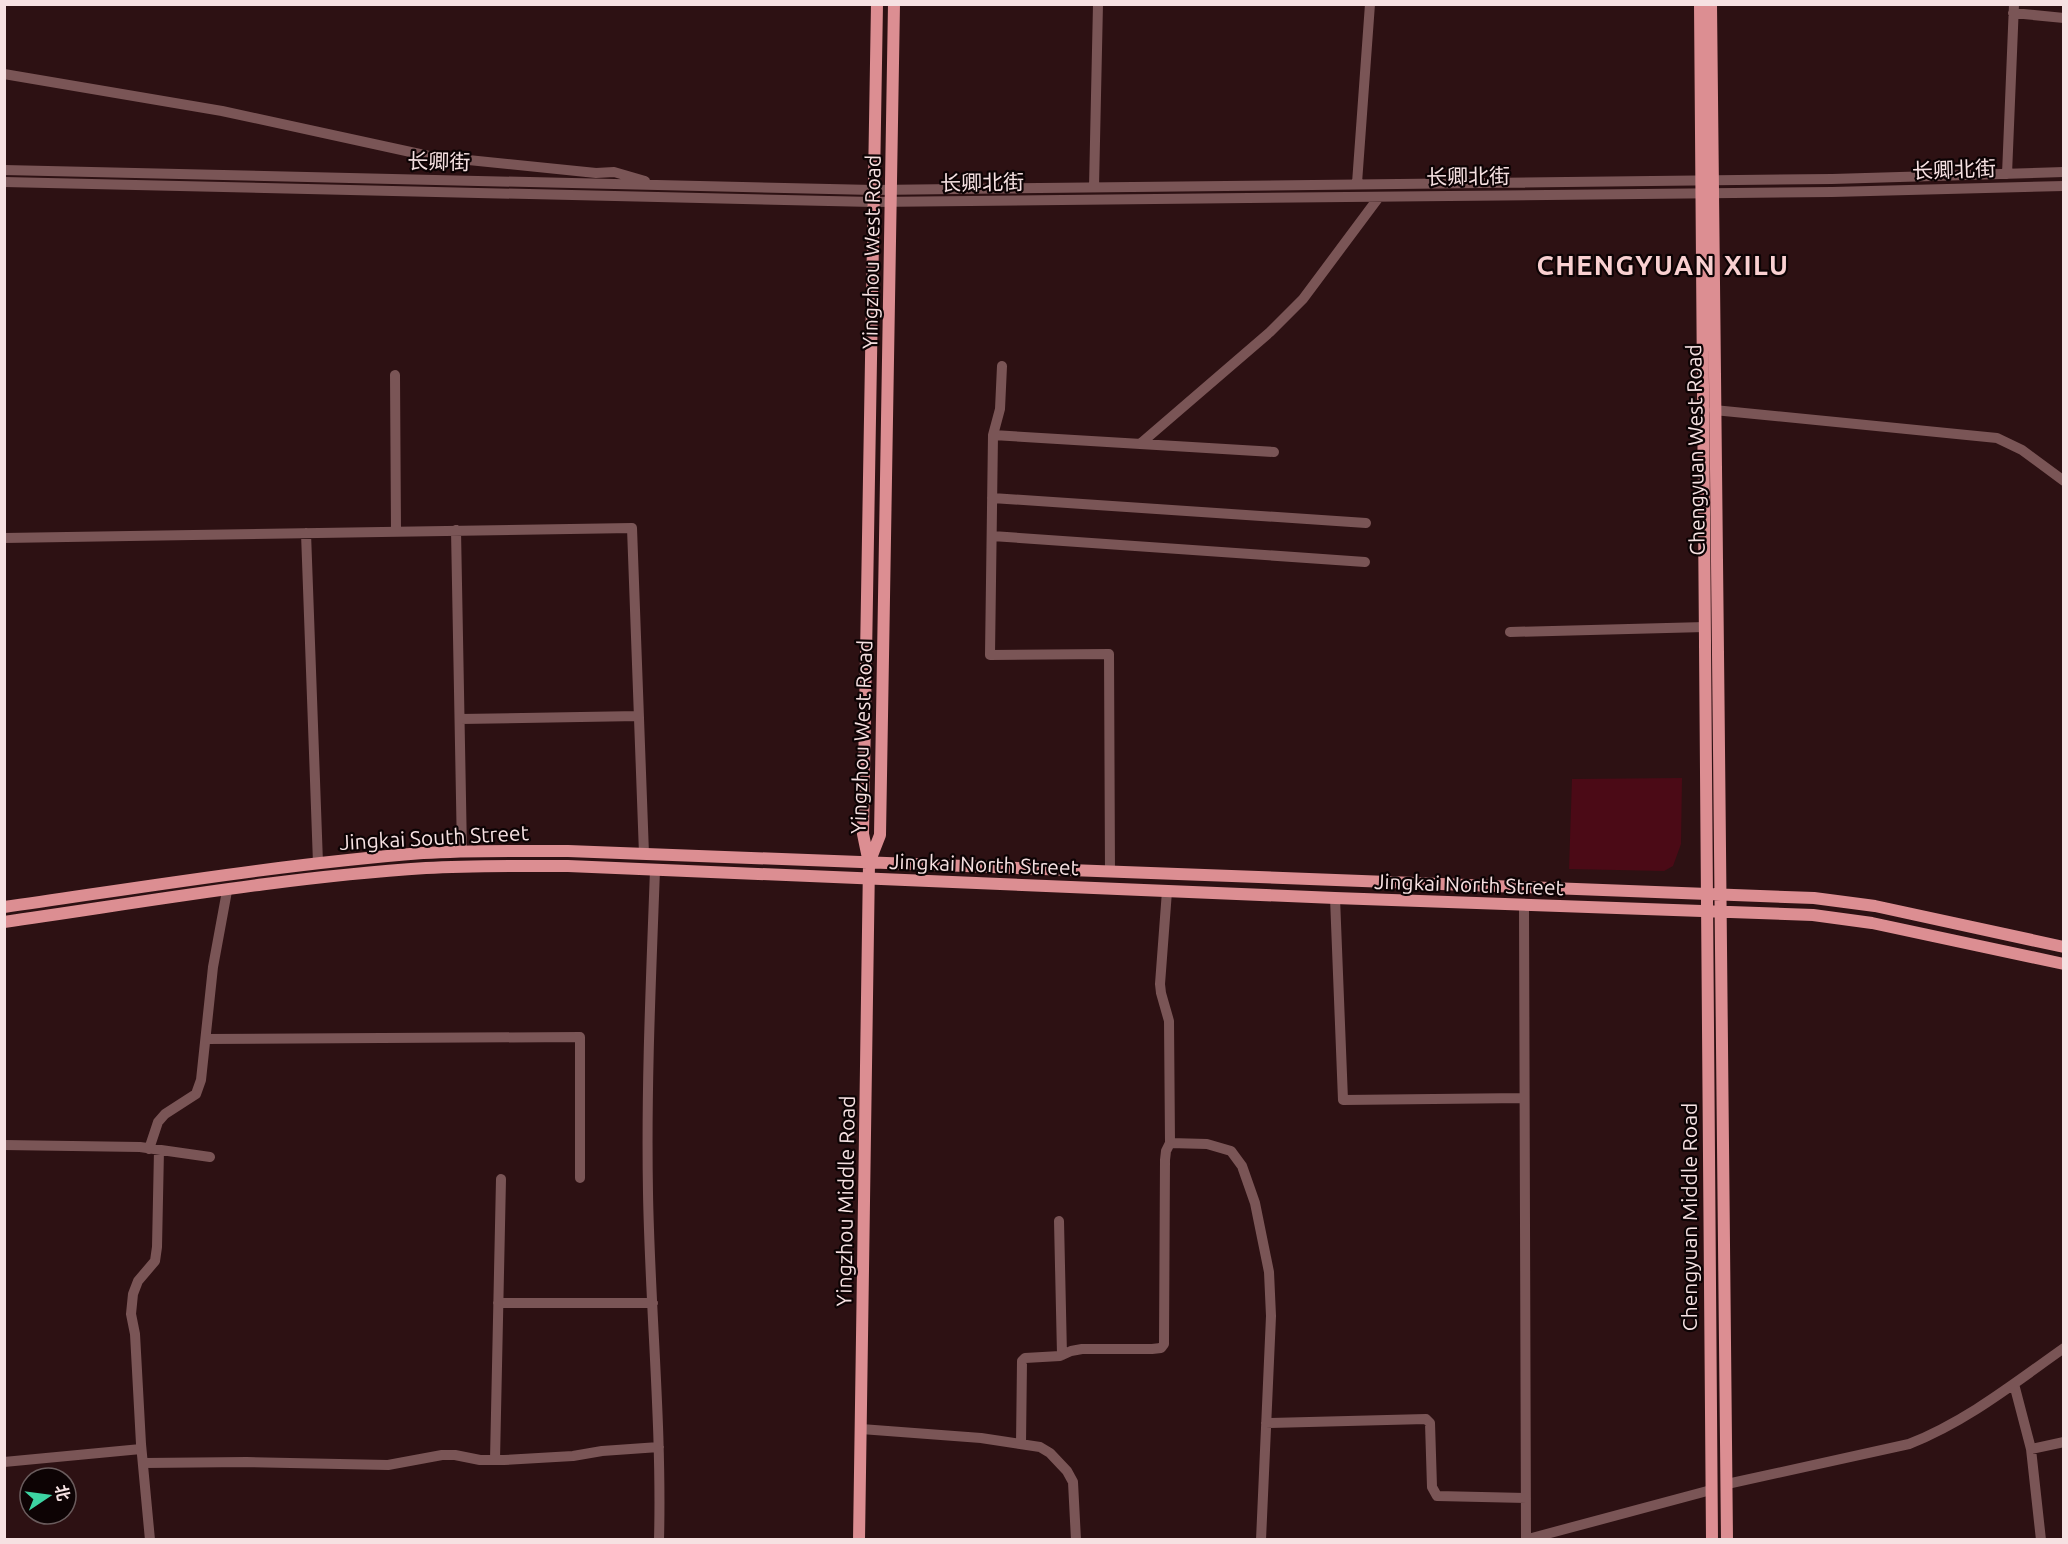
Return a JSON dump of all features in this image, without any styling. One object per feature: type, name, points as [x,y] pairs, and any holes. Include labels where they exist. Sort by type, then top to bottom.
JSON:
[{"type":"main road","name":"Yingzhou West Road","points":[[869,863],[863,834],[877,4]]},
{"type":"main road","name":"Yingzhou West Road","points":[[869,863],[880,835],[894,4]]},
{"type":"main road","name":"Chengyuan West Road","points":[[1700,4],[1707,180]]},
{"type":"main road","name":"Chengyuan West Road","points":[[1707,894],[1705,627],[1707,180],[1711,4]]},
{"type":"main road","name":"Chengyuan West Road","points":[[1707,194],[1714,410],[1721,895]]},
{"type":"main road","name":"Jingkai South Street","points":[[4,907],[318,863],[425,853],[568,851],[869,863]]},
{"type":"main road","name":"Jingkai North Street","points":[[869,863],[1786,897],[1848,902],[2064,947]]},
{"type":"main road","name":"Yingzhou Middle Road","points":[[859,1539],[869,863]]},
{"type":"main road","name":"Jingkai South Street","points":[[4,922],[293,881],[426,868],[557,866],[869,879]]},
{"type":"main road","name":"Jingkai North Street","points":[[869,879],[1846,918],[2064,964]]},
{"type":"main road","name":"Chengyuan Middle Road","points":[[1707,894],[1712,1539]]},
{"type":"main road","name":"Chengyuan Middle Road","points":[[1721,895],[1727,1539]]},
{"type":"street","points":[[1094,187],[1098,4]]},
{"type":"street","points":[[1357,183],[1370,4]]},
{"type":"street","points":[[2007,174],[2013,9],[2064,18]]},
{"type":"street","points":[[4,74],[222,111],[429,156],[596,173],[614,172],[659,185]]},
{"type":"street","name":"长卿街","points":[[4,170],[659,185],[874,196]]},
{"type":"street","name":"长卿北街","points":[[891,196],[1094,187],[1707,180],[2064,172]]},
{"type":"street","name":"长卿街","points":[[4,182],[874,196]]},
{"type":"street","name":"长卿北街","points":[[874,196],[1379,197],[1707,194],[2064,186]]},
{"type":"street","points":[[1140,444],[1270,332],[1303,299],[1379,197]]},
{"type":"street","points":[[1002,366],[1000,409],[993,435],[990,655],[1109,654],[1110,872]]},
{"type":"street","points":[[395,375],[396,531]]},
{"type":"street","points":[[1714,410],[1966,433],[1996,438],[2022,450],[2064,481]]},
{"type":"street","points":[[993,435],[1274,452]]},
{"type":"street","points":[[992,498],[1366,523]]},
{"type":"street","points":[[4,538],[632,528],[644,854]]},
{"type":"street","points":[[456,530],[462,852]]},
{"type":"street","points":[[306,533],[318,863]]},
{"type":"street","points":[[992,536],[1365,562]]},
{"type":"street","points":[[1510,632],[1705,627]]},
{"type":"street","points":[[460,719],[639,716]]},
{"type":"street","points":[[655,870],[648,1068],[648,1196],[659,1447],[659,1539]]},
{"type":"street","points":[[150,1539],[141,1449],[135,1334],[131,1314],[133,1294],[138,1281],[155,1261],[154,1149],[158,1122],[165,1114],[196,1094],[201,1080],[213,967],[227,891]]},
{"type":"street","points":[[1021,1444],[1022,1361],[1025,1358],[1062,1355],[1083,1349],[1152,1349],[1164,1344],[1164,1160],[1170,1143],[1169,1021],[1160,984],[1167,891]]},
{"type":"street","points":[[1335,898],[1343,1100],[1524,1098]]},
{"type":"street","points":[[1524,905],[1527,1539],[1711,1490]]},
{"type":"street","points":[[206,1039],[580,1037],[580,1179]]},
{"type":"street","points":[[1170,1143],[1207,1144],[1232,1150],[1242,1166],[1256,1203],[1269,1272],[1271,1316],[1261,1539]]},
{"type":"street","points":[[4,1145],[154,1149],[210,1157]]},
{"type":"street","points":[[495,1460],[501,1179]]},
{"type":"street","points":[[1059,1221],[1062,1355]]},
{"type":"street","points":[[498,1303],[653,1303]]},
{"type":"street","points":[[1727,1484],[1909,1444],[1942,1430],[2014,1384],[2064,1348]]},
{"type":"street","points":[[2014,1384],[2031,1449],[2041,1539]]},
{"type":"street","points":[[1266,1424],[1426,1419],[1430,1423],[1432,1487],[1437,1496],[1526,1498]]},
{"type":"street","points":[[861,1430],[981,1438],[1040,1447],[1050,1453],[1067,1471],[1073,1482],[1076,1539]]},
{"type":"street","points":[[2031,1449],[2064,1442]]},
{"type":"street","points":[[144,1463],[247,1461],[388,1465],[442,1455],[495,1460],[573,1456],[602,1451],[659,1447]]},
{"type":"street","points":[[4,1462],[141,1449]]},
{"type":"shaded area","points":[[1682,778],[1681,844],[1673,866],[1664,871],[1569,869],[1572,779]]},
{"type":"district","name":"CHENGYUAN XILU","points":[[1663,265]]}]
